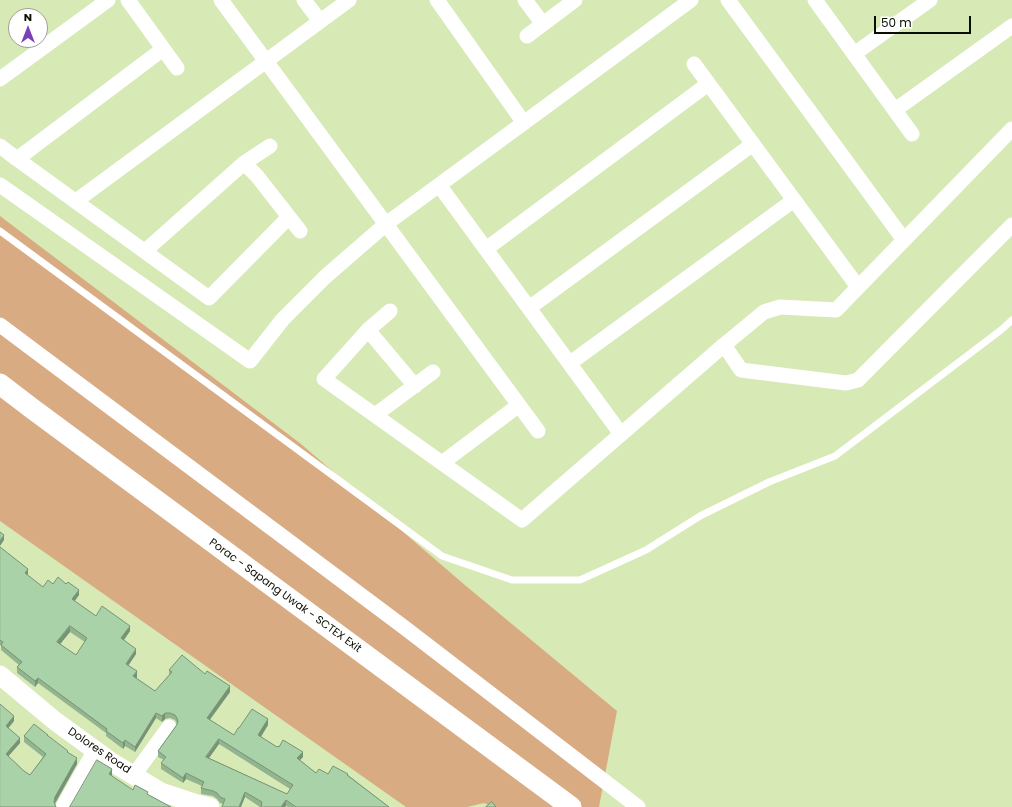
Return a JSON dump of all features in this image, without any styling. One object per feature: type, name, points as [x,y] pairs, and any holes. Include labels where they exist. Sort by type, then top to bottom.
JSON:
[{"type":"main road","name":"Porac - Sapang Uwak - SCTEX Exit","points":[[0,384],[46,420],[571,807]]},
{"type":"street","points":[[0,79],[108,0]]},
{"type":"street","points":[[128,0],[176,68]]},
{"type":"street","points":[[221,0],[538,431]]},
{"type":"street","points":[[304,0],[320,21]]},
{"type":"street","points":[[76,201],[349,0]]},
{"type":"street","points":[[437,0],[524,123]]},
{"type":"street","points":[[526,0],[543,24]]},
{"type":"street","points":[[527,36],[575,0]]},
{"type":"street","points":[[0,185],[250,361],[283,319],[325,277],[386,224],[691,0]]},
{"type":"street","points":[[728,0],[904,240]]},
{"type":"street","points":[[815,0],[912,134]]},
{"type":"street","points":[[854,54],[930,0]]},
{"type":"street","points":[[895,110],[1012,26]]},
{"type":"street","points":[[17,159],[163,48]]},
{"type":"street","points":[[694,64],[858,287]]},
{"type":"street","points":[[486,249],[708,84]]},
{"type":"street","points":[[390,311],[368,330],[324,379],[522,520],[764,312],[780,307],[836,310],[1012,129]]},
{"type":"street","points":[[529,308],[753,144]]},
{"type":"street","points":[[0,146],[209,298],[290,217]]},
{"type":"street","points":[[145,251],[244,163],[270,146]]},
{"type":"street","points":[[244,163],[257,176],[300,231]]},
{"type":"street","points":[[439,185],[621,434]]},
{"type":"street","points":[[577,358],[794,200]]},
{"type":"street","points":[[724,345],[741,370],[846,383],[858,380],[1012,225]]},
{"type":"street","points":[[0,325],[405,628],[638,807]]},
{"type":"street","points":[[368,330],[414,386]]},
{"type":"street","points":[[375,415],[433,372]]},
{"type":"street","points":[[442,463],[519,405]]},
{"type":"street","name":"Dolores Road","points":[[0,675],[55,721],[110,761],[161,792],[210,807]]},
{"type":"street","points":[[134,775],[169,727]]},
{"type":"street","points":[[63,807],[95,750]]},
{"type":"lane","points":[[0,231],[442,556],[512,580],[580,580],[646,550],[700,516],[769,482],[835,456],[1002,330],[1012,320]]},
{"type":"shaded area","points":[[0,216],[301,444],[466,586],[617,711],[599,807],[493,807],[484,803],[467,807],[406,807],[0,521]]},
{"type":"building","points":[[0,532],[4,535],[0,541]]},
{"type":"building","points":[[0,547],[28,569],[25,573],[43,587],[48,580],[53,584],[58,577],[66,584],[68,582],[79,590],[72,599],[96,616],[102,606],[130,626],[121,638],[136,649],[126,664],[137,671],[133,676],[155,691],[172,672],[169,670],[182,655],[205,674],[207,671],[230,686],[207,718],[234,735],[252,709],[268,719],[258,735],[277,747],[279,747],[283,740],[303,752],[297,758],[316,773],[319,769],[328,774],[333,766],[348,774],[347,775],[389,807],[296,807],[286,800],[281,807],[261,807],[262,802],[245,792],[239,807],[222,807],[225,799],[213,791],[201,788],[204,782],[186,773],[183,778],[161,763],[166,757],[158,751],[178,722],[175,715],[165,713],[162,716],[156,713],[135,747],[125,740],[123,743],[106,731],[107,729],[38,678],[35,681],[17,667],[22,662],[1,645],[3,642],[0,640]],"holes":[[[70,626],[87,638],[76,655],[57,642]],[[219,739],[293,785],[287,794],[206,757]]]},
{"type":"building","points":[[0,704],[14,716],[6,726],[20,738],[6,754],[24,771],[30,775],[46,754],[24,736],[34,724],[68,751],[67,752],[77,758],[55,797],[54,802],[56,807],[0,807]]},
{"type":"building","points":[[97,760],[112,769],[109,774],[133,790],[135,785],[148,792],[147,794],[171,807],[70,807]]},
{"type":"building","points":[[492,802],[496,807],[486,807]]}]
